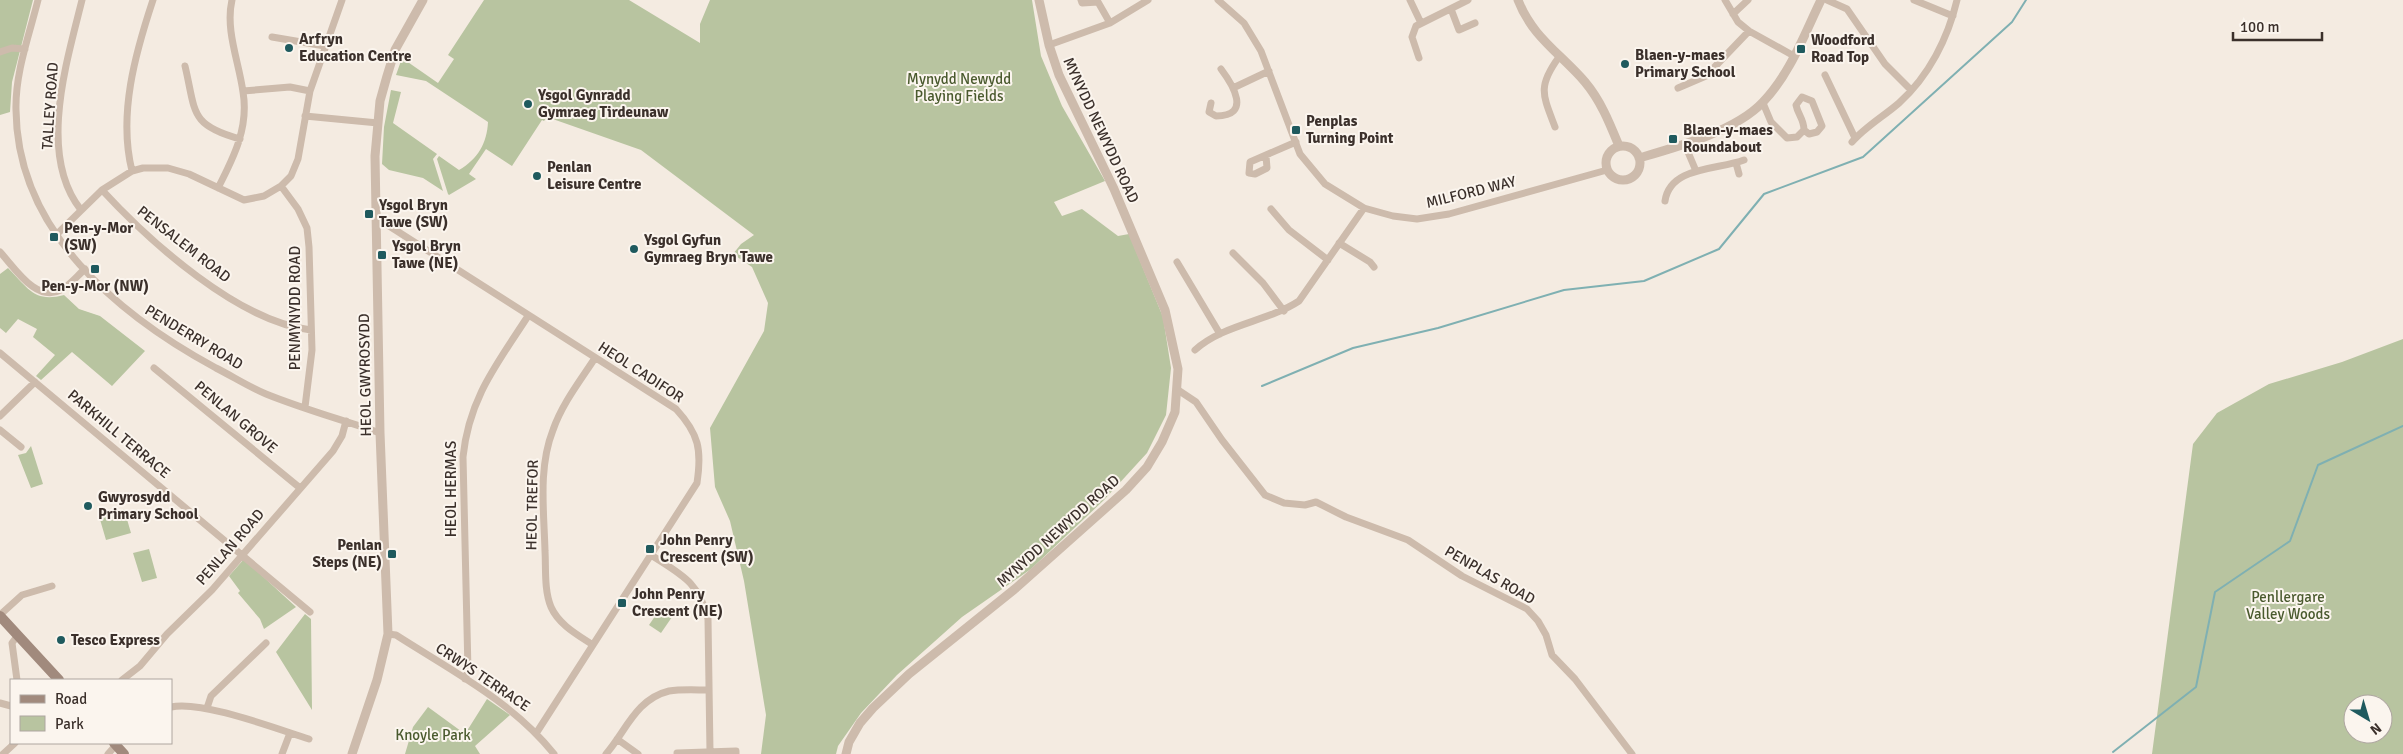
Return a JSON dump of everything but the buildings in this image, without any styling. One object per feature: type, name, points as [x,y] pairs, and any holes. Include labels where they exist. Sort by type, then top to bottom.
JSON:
[{"type":"main road","points":[[0,616],[57,679]]},
{"type":"main road","points":[[115,744],[124,754]]},
{"type":"street","name":"PENDERRY ROAD","points":[[38,0],[16,94],[18,146],[34,199],[56,235],[85,269],[128,312],[190,354],[265,394],[380,433]]},
{"type":"street","name":"TALLEY ROAD","points":[[81,210],[72,200],[61,164],[59,130],[64,73],[70,42],[82,0]]},
{"type":"street","points":[[132,171],[126,127],[132,85],[153,0]]},
{"type":"street","points":[[218,188],[235,154],[244,124],[243,92],[233,41],[230,7],[232,0]]},
{"type":"street","points":[[56,235],[102,190],[132,171],[143,168],[168,168],[189,174],[244,200],[264,196],[282,186],[291,176],[298,159],[310,91],[342,0]]},
{"type":"street","name":"HEOL GWYROSYDD","points":[[352,754],[374,688],[388,634],[380,433],[375,217],[377,184],[375,156],[380,101],[395,50],[423,0]]},
{"type":"street","name":"MYNYDD NEWYDD ROAD","points":[[846,754],[849,742],[860,723],[909,674],[1016,588],[1110,507],[1142,473],[1162,442],[1175,412],[1178,369],[1165,310],[1114,189],[1070,99],[1049,45],[1038,0]]},
{"type":"street","points":[[1081,0],[1082,3],[1099,1],[1110,23]]},
{"type":"street","points":[[1049,45],[1110,23],[1148,0]]},
{"type":"street","name":"MILFORD WAY","points":[[1218,0],[1244,24],[1261,51],[1300,154],[1325,184],[1364,208],[1393,216],[1418,219],[1449,214],[1607,170]]},
{"type":"street","points":[[1410,0],[1421,23]]},
{"type":"street","points":[[1419,58],[1412,37],[1416,26],[1466,0]]},
{"type":"street","points":[[1518,0],[1531,26],[1585,82],[1600,104],[1619,146]]},
{"type":"street","points":[[1724,0],[1738,22],[1749,31],[1794,56]]},
{"type":"street","points":[[1734,14],[1748,0]]},
{"type":"street","points":[[1639,158],[1685,145],[1743,118],[1763,103],[1782,77],[1794,56],[1821,0]]},
{"type":"street","points":[[1826,0],[1847,9],[1885,64],[1911,90]]},
{"type":"street","points":[[1914,0],[1953,16]]},
{"type":"street","points":[[1825,75],[1854,140],[1900,102],[1928,70],[1953,16],[1957,0]]},
{"type":"street","points":[[1451,9],[1459,30],[1475,23]]},
{"type":"street","points":[[1678,88],[1706,76],[1749,31]]},
{"type":"street","points":[[272,36],[325,46]]},
{"type":"street","points":[[0,52],[12,48],[25,49]]},
{"type":"street","points":[[1555,128],[1544,96],[1544,81],[1559,57]]},
{"type":"street","points":[[185,66],[196,115],[201,122],[223,135],[240,139]]},
{"type":"street","points":[[1210,103],[1209,112],[1214,116],[1222,116],[1233,111],[1238,103],[1233,88],[1221,69]]},
{"type":"street","points":[[1233,88],[1269,71]]},
{"type":"street","points":[[243,92],[290,87],[310,91]]},
{"type":"street","points":[[1763,103],[1771,122],[1787,138],[1797,137],[1804,130],[1804,121],[1797,111],[1796,105],[1802,97],[1812,101],[1822,126],[1817,132],[1809,134],[1804,130]]},
{"type":"street","points":[[305,116],[378,124]]},
{"type":"street","points":[[1266,156],[1296,142]]},
{"type":"street","points":[[1685,145],[1696,172]]},
{"type":"street","points":[[1619,146],[1631,148],[1639,158],[1639,169],[1630,179],[1615,179],[1607,170],[1606,158],[1610,152],[1619,146]]},
{"type":"street","points":[[1665,201],[1667,192],[1681,177],[1744,160]]},
{"type":"street","points":[[1736,163],[1740,174]]},
{"type":"street","name":"PENMYNYDD ROAD","points":[[282,186],[298,209],[307,228],[312,350],[305,408]]},
{"type":"street","name":"PENSALEM ROAD","points":[[102,190],[127,217],[155,242],[193,272],[228,296],[264,317],[293,328],[311,330]]},
{"type":"street","points":[[1194,350],[1207,339],[1284,311],[1299,300],[1364,208]]},
{"type":"street","points":[[1271,209],[1289,230],[1328,260]]},
{"type":"street","name":"HEOL CADIFOR","points":[[375,217],[676,409],[691,425],[698,443],[700,464],[697,483],[537,732]]},
{"type":"street","points":[[1339,243],[1370,262],[1374,267]]},
{"type":"street","points":[[0,252],[34,289],[51,294],[62,289],[85,269]]},
{"type":"street","points":[[1233,253],[1263,284],[1284,311]]},
{"type":"street","points":[[1177,262],[1220,334]]},
{"type":"street","name":"HEOL HERMAS","points":[[464,679],[468,672],[463,457],[465,434],[480,390],[528,316]]},
{"type":"street","name":"PARKHILL TERRACE","points":[[0,353],[310,612]]},
{"type":"street","name":"HEOL TREFOR","points":[[593,645],[567,627],[552,608],[547,589],[543,488],[547,452],[552,431],[562,409],[595,358]]},
{"type":"street","name":"PENLAN GROVE","points":[[154,368],[300,488]]},
{"type":"street","points":[[0,416],[35,382]]},
{"type":"street","name":"PENPLAS ROAD","points":[[1178,390],[1196,402],[1222,440],[1266,495],[1284,503],[1305,506],[1316,502],[1346,517],[1408,540],[1462,576],[1527,609],[1538,621],[1546,635],[1552,655],[1574,679],[1632,754]]},
{"type":"street","name":"PENLAN ROAD","points":[[123,679],[140,666],[167,634],[212,590],[333,451],[342,436],[346,421]]},
{"type":"street","points":[[0,430],[21,447]]},
{"type":"street","points":[[651,555],[688,579],[704,601],[708,619],[710,752]]},
{"type":"street","points":[[0,616],[22,595],[52,586]]},
{"type":"street","name":"CRWYS TERRACE","points":[[388,634],[396,635],[506,705],[537,732],[554,754]]},
{"type":"street","points":[[17,679],[12,643],[18,635]]},
{"type":"street","points":[[207,708],[211,696],[266,643]]},
{"type":"street","points":[[606,754],[642,705],[650,698],[671,691],[708,690]]},
{"type":"street","points":[[172,707],[207,708],[309,739]]},
{"type":"street","points":[[282,754],[290,733]]},
{"type":"street","points":[[617,739],[638,754]]},
{"type":"street","points":[[3,754],[14,744]]},
{"type":"street","points":[[108,754],[115,744]]},
{"type":"street","points":[[677,753],[736,751],[736,754]]},
{"type":"green space","points":[[0,0],[33,0],[12,82],[10,112],[0,115]]},
{"type":"green space","name":"Mynydd Newydd Playing Fields","points":[[484,0],[629,0],[700,43],[700,24],[710,0],[1032,0],[1041,56],[1062,106],[1105,181],[1054,202],[1062,216],[1082,209],[1118,236],[1129,234],[1163,317],[1171,368],[1166,415],[1147,453],[1104,500],[1031,569],[962,617],[897,675],[861,713],[838,746],[836,754],[761,754],[766,715],[744,581],[730,521],[715,487],[710,428],[764,331],[768,303],[752,267],[733,254],[741,244],[754,235],[641,150],[547,117],[544,121],[542,120],[512,166],[486,149],[469,174],[476,179],[449,195],[437,159],[439,156],[459,170],[466,166],[476,156],[483,144],[488,122],[426,81],[396,75],[402,58],[438,83],[454,59],[448,55]]},
{"type":"green space","points":[[391,90],[401,92],[393,123],[437,154],[433,159],[443,191],[423,178],[389,170],[382,164],[384,127]]},
{"type":"green space","points":[[8,268],[32,292],[45,297],[64,295],[79,309],[100,316],[145,351],[112,386],[72,352],[41,380],[36,376],[55,355],[33,337],[37,329],[18,319],[6,333],[0,328],[0,274]]},
{"type":"green space","name":"Penllergare Valley Woods","points":[[2403,339],[2403,754],[2152,754],[2193,444],[2217,413],[2269,384],[2342,362]]},
{"type":"green space","points":[[31,446],[43,484],[31,488],[18,455],[26,453]]},
{"type":"green space","points":[[124,509],[131,533],[106,540],[99,516]]},
{"type":"green space","points":[[149,549],[157,578],[142,582],[133,553]]},
{"type":"green space","points":[[244,559],[296,607],[264,629],[260,619],[238,593],[240,591],[229,576]]},
{"type":"green space","points":[[660,609],[672,617],[661,633],[649,625]]},
{"type":"green space","points":[[305,614],[311,619],[312,710],[276,652]]},
{"type":"green space","name":"Knoyle Park","points":[[487,699],[510,715],[475,746],[480,754],[405,754],[413,727],[428,707],[465,734]]},
{"type":"waterway","points":[[1262,386],[1353,348],[1438,328],[1564,290],[1644,281],[1719,249],[1764,194],[1863,157],[2012,22],[2026,0]]},
{"type":"waterway","points":[[2113,752],[2196,687],[2215,592],[2290,541],[2318,465],[2403,426]]},
{"type":"place","name":"Arfryn Education Centre","points":[[289,48]]},
{"type":"place","name":"Woodford Road Top","points":[[1801,49]]},
{"type":"place","name":"Blaen-y-maes Primary School","points":[[1625,64]]},
{"type":"place","name":"Ysgol Gynradd Gymraeg Tirdeunaw","points":[[528,104]]},
{"type":"place","name":"Penplas Turning Point","points":[[1296,130]]},
{"type":"place","name":"Blaen-y-maes Roundabout","points":[[1673,139]]},
{"type":"place","name":"Penlan Leisure Centre","points":[[537,176]]},
{"type":"place","name":"Ysgol Bryn Tawe (SW)","points":[[369,214]]},
{"type":"place","name":"Pen-y-Mor (SW)","points":[[54,237]]},
{"type":"place","name":"Ysgol Gyfun Gymraeg Bryn Tawe","points":[[634,249]]},
{"type":"place","name":"Ysgol Bryn Tawe (NE)","points":[[382,255]]},
{"type":"place","name":"Pen-y-Mor (NW)","points":[[95,269]]},
{"type":"place","name":"Gwyrosydd Primary School","points":[[88,506]]},
{"type":"place","name":"John Penry Crescent (SW)","points":[[650,549]]},
{"type":"place","name":"Penlan Steps (NE)","points":[[392,554]]},
{"type":"place","name":"John Penry Crescent (NE)","points":[[622,603]]},
{"type":"place","name":"Tesco Express","points":[[61,640]]}]
